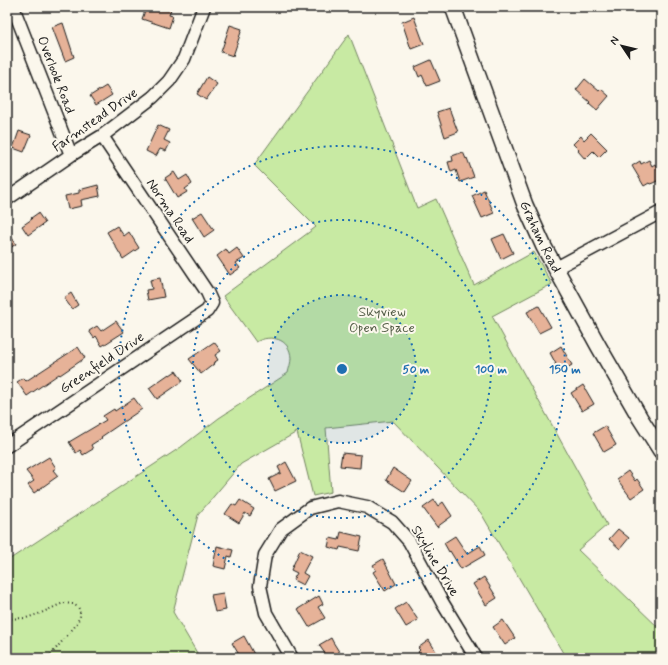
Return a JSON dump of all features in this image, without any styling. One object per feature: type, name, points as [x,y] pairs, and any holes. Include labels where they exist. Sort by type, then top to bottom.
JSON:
[{"type":"street","name":"Overlook Road","points":[[13,7],[71,155]]},
{"type":"street","name":"Farmstead Drive","points":[[7,199],[71,155],[102,136],[153,97],[169,81],[184,59],[204,7]]},
{"type":"street","name":"Graham Road","points":[[453,7],[525,205],[556,268],[599,347],[661,451]]},
{"type":"street","name":"Norma Road","points":[[102,136],[207,292],[212,303]]},
{"type":"street","points":[[556,268],[661,212]]},
{"type":"street","name":"Greenfield Drive","points":[[7,446],[207,311],[212,303]]},
{"type":"street","name":"Skyline Drive","points":[[292,658],[266,613],[260,586],[265,555],[281,529],[310,508],[338,501],[367,507],[392,522],[409,541],[442,602],[476,658]]},
{"type":"path","points":[[7,619],[26,618],[64,603],[73,604],[78,607],[80,616],[76,625],[48,658]]},
{"type":"green space","name":"Skyview Open Space","points":[[349,34],[417,208],[436,199],[474,285],[534,252],[552,284],[492,316],[607,525],[578,550],[661,630],[661,658],[566,658],[481,513],[393,421],[326,428],[331,492],[313,496],[297,432],[241,464],[198,515],[173,612],[200,658],[7,658],[7,561],[181,447],[219,418],[288,373],[291,358],[290,351],[287,346],[283,342],[273,338],[267,338],[256,342],[223,296],[316,227],[254,165]]},
{"type":"building","points":[[159,7],[171,9],[169,15],[173,16],[169,28],[142,19],[146,8],[158,11]]},
{"type":"building","points":[[414,17],[424,44],[411,49],[402,22]]},
{"type":"building","points":[[63,23],[74,57],[65,61],[52,27]]},
{"type":"building","points":[[230,25],[242,29],[233,56],[221,52]]},
{"type":"building","points":[[431,60],[440,81],[427,86],[422,75],[419,77],[415,67]]},
{"type":"building","points":[[207,77],[217,84],[206,100],[197,94]]},
{"type":"building","points":[[585,79],[599,91],[601,89],[609,96],[597,110],[576,90]]},
{"type":"building","points":[[106,86],[112,95],[96,105],[90,96]]},
{"type":"building","points":[[449,108],[458,132],[445,137],[437,112]]},
{"type":"building","points":[[158,125],[169,130],[164,140],[170,143],[166,151],[160,149],[156,156],[146,151]]},
{"type":"building","points":[[19,131],[31,135],[24,152],[13,148]]},
{"type":"building","points":[[591,133],[607,149],[599,157],[593,151],[585,159],[573,144],[581,136],[584,140]]},
{"type":"building","points":[[463,152],[466,159],[467,158],[474,177],[460,182],[456,170],[451,172],[448,162],[453,161],[452,156]]},
{"type":"building","points":[[649,160],[652,166],[655,164],[661,179],[644,186],[632,166],[640,161],[641,164]]},
{"type":"building","points":[[174,172],[179,180],[187,175],[192,184],[185,189],[187,192],[177,198],[165,178]]},
{"type":"building","points":[[98,185],[100,196],[81,200],[82,206],[68,209],[65,196],[79,193],[79,190]]},
{"type":"building","points":[[484,190],[494,213],[482,218],[472,196]]},
{"type":"building","points":[[202,212],[214,230],[204,237],[192,218]]},
{"type":"building","points":[[38,213],[45,223],[28,235],[22,226]]},
{"type":"building","points":[[117,226],[124,236],[129,232],[139,248],[123,259],[107,232]]},
{"type":"building","points":[[7,230],[16,244],[7,250]]},
{"type":"building","points":[[504,234],[513,253],[501,259],[492,239]]},
{"type":"building","points":[[237,248],[244,258],[236,263],[240,268],[230,275],[217,256],[226,249],[229,254]]},
{"type":"building","points":[[160,278],[164,297],[148,300],[146,290],[152,289],[150,280]]},
{"type":"building","points":[[71,293],[78,305],[72,309],[64,298]]},
{"type":"building","points":[[539,306],[551,327],[539,333],[527,312]]},
{"type":"building","points":[[116,321],[124,332],[102,346],[96,336],[94,338],[89,331],[97,326],[101,331]]},
{"type":"building","points":[[214,342],[221,351],[215,355],[218,360],[201,374],[189,359]]},
{"type":"building","points":[[561,346],[572,365],[555,375],[550,367],[556,364],[550,353]]},
{"type":"building","points":[[78,347],[85,358],[27,396],[17,382],[23,378],[26,381]]},
{"type":"building","points":[[176,371],[183,381],[157,399],[149,388]]},
{"type":"building","points":[[583,385],[594,404],[582,411],[571,393]]},
{"type":"building","points":[[134,398],[142,409],[91,445],[93,449],[83,455],[80,450],[76,453],[69,442],[106,420],[103,416],[114,409],[115,411]]},
{"type":"building","points":[[605,426],[616,445],[604,452],[593,433]]},
{"type":"building","points":[[342,453],[361,455],[360,468],[340,466]]},
{"type":"building","points":[[49,457],[56,468],[53,470],[58,476],[34,493],[28,485],[34,481],[26,471]]},
{"type":"building","points":[[286,462],[296,481],[275,491],[269,479],[281,473],[278,467]]},
{"type":"building","points":[[393,468],[412,481],[405,492],[386,480]]},
{"type":"building","points":[[628,471],[635,481],[637,479],[644,489],[631,498],[617,479]]},
{"type":"building","points":[[240,500],[254,509],[250,516],[245,513],[239,523],[225,514],[232,504],[236,506]]},
{"type":"building","points":[[434,500],[438,506],[443,502],[452,516],[437,527],[423,508]]},
{"type":"building","points":[[618,529],[629,538],[620,549],[609,539]]},
{"type":"building","points":[[341,532],[362,537],[359,551],[340,547],[339,550],[328,547],[330,538],[339,540]]},
{"type":"building","points":[[455,536],[467,554],[480,546],[485,555],[461,569],[444,543]]},
{"type":"building","points":[[217,546],[233,550],[231,557],[228,556],[225,569],[213,566]]},
{"type":"building","points":[[300,550],[312,556],[303,573],[308,576],[303,585],[293,580],[297,573],[291,570]]},
{"type":"building","points":[[383,559],[396,584],[385,591],[373,572],[376,570],[373,565]]},
{"type":"building","points":[[484,577],[497,598],[486,605],[473,584]]},
{"type":"building","points":[[223,593],[226,610],[215,612],[211,595]]},
{"type":"building","points":[[319,596],[323,604],[318,607],[325,618],[309,627],[298,609]]},
{"type":"building","points":[[406,602],[418,620],[406,627],[395,609]]},
{"type":"building","points":[[503,620],[515,638],[505,645],[493,627]]},
{"type":"building","points":[[244,636],[256,658],[241,658],[232,643]]},
{"type":"building","points":[[331,638],[343,658],[328,658],[319,645]]},
{"type":"building","points":[[429,640],[440,658],[422,658],[418,652],[420,650],[418,648]]}]
